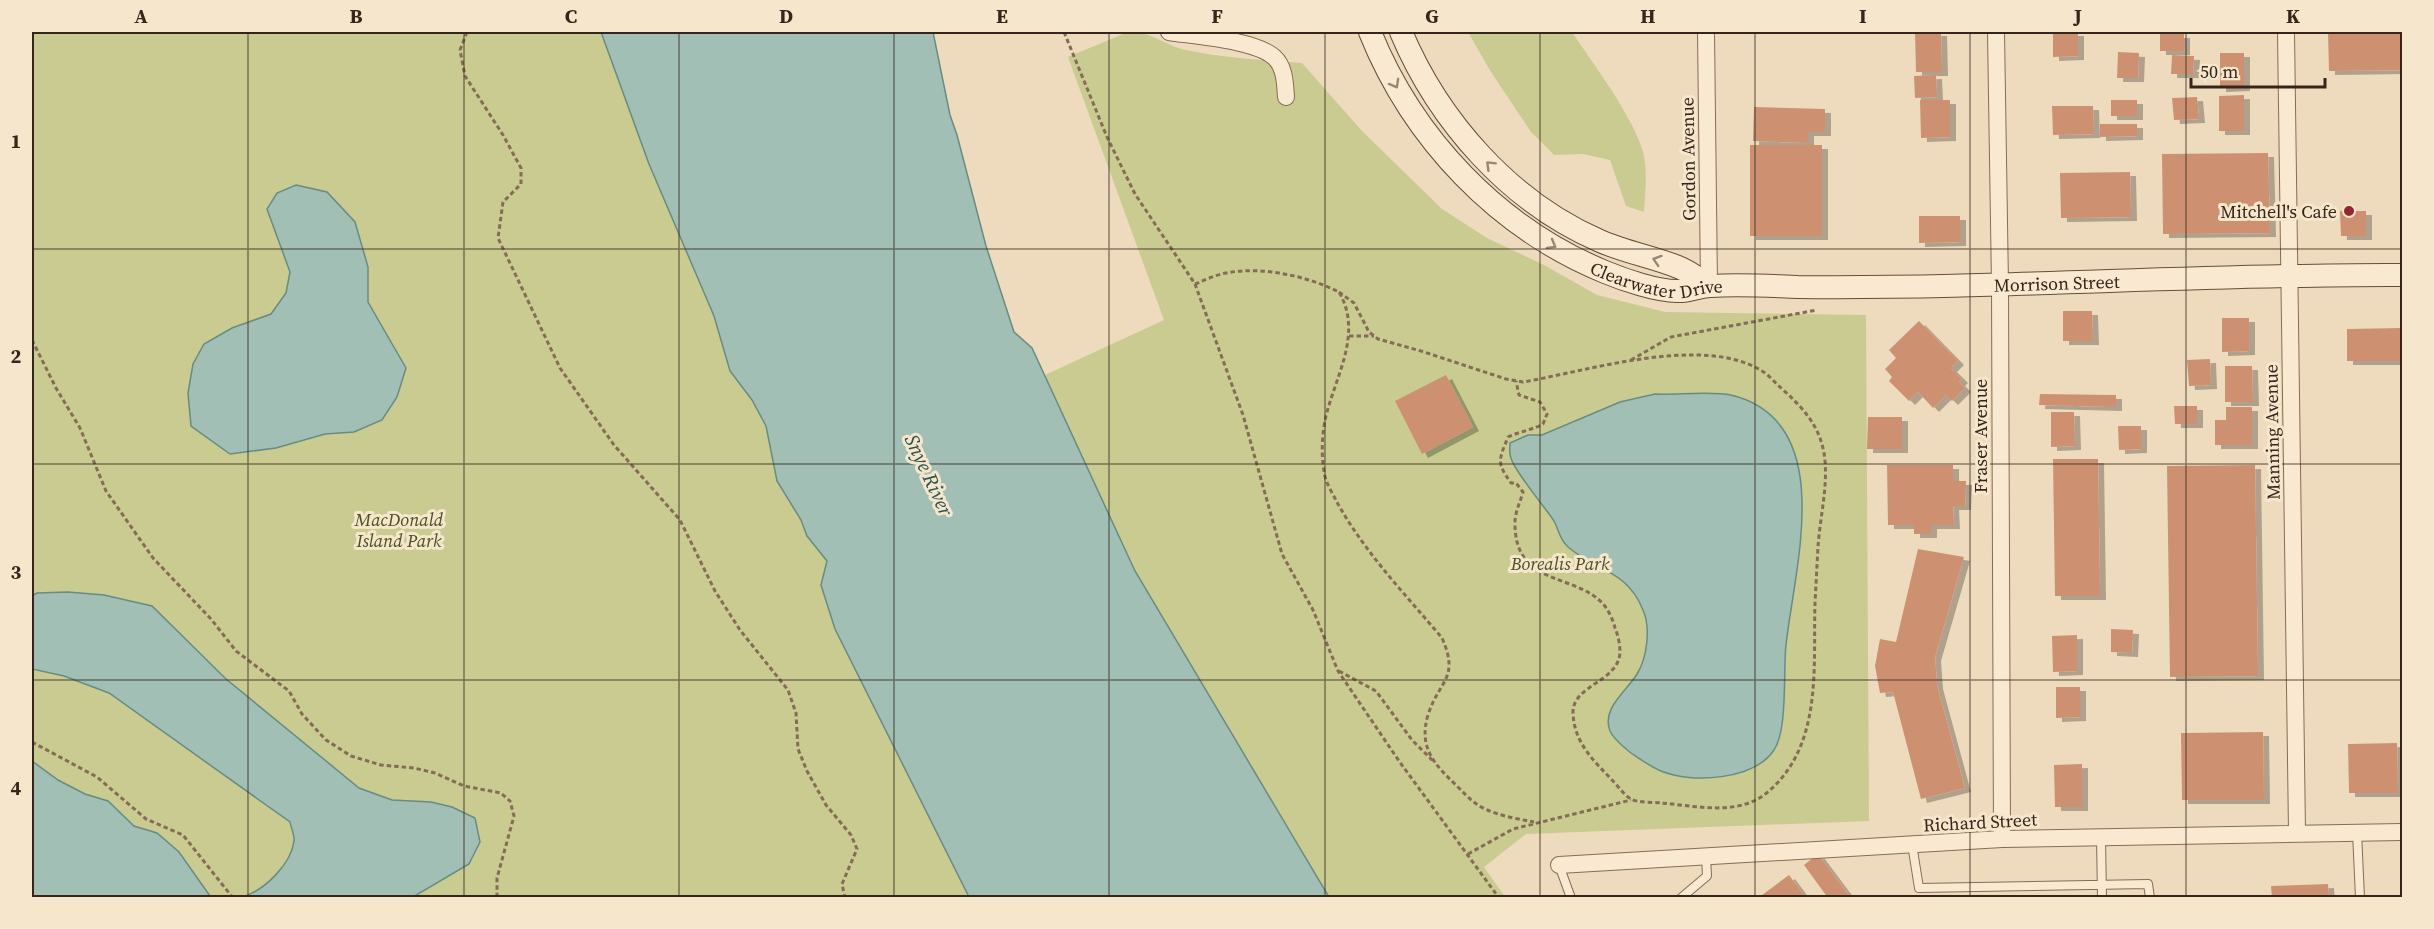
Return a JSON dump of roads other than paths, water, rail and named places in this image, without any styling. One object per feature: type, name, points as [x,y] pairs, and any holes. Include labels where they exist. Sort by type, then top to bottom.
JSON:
[{"type":"main road","name":"Clearwater Drive","points":[[1370,32],[1398,90],[1424,130],[1467,180],[1504,213],[1550,244],[1605,273],[1678,291],[1709,286]]},
{"type":"main road","name":"Clearwater Drive","points":[[1401,32],[1419,69],[1454,123],[1490,166],[1509,183],[1535,203],[1578,230],[1602,242],[1681,268],[1709,286]]},
{"type":"main road","name":"Morrison Street","points":[[1709,286],[1898,288],[2289,274],[2403,275]]},
{"type":"street","points":[[1169,32],[1259,48],[1274,57],[1280,66],[1284,75],[1286,97]]},
{"type":"street","name":"Gordon Avenue","points":[[1706,32],[1709,286]]},
{"type":"street","name":"Fraser Avenue","points":[[1996,32],[2000,285],[2002,840]]},
{"type":"street","name":"Manning Avenue","points":[[2286,32],[2297,832]]},
{"type":"street","name":"Richard Street","points":[[1559,865],[2002,840],[2297,832],[2403,832]]},
{"type":"lane","points":[[2357,832],[2360,897]]},
{"type":"lane","points":[[2101,837],[2102,897]]},
{"type":"lane","points":[[1912,844],[1918,888],[1924,897]]},
{"type":"lane","points":[[1682,897],[1707,876],[1706,857]]},
{"type":"lane","points":[[1559,865],[1571,897]]},
{"type":"lane","points":[[1918,888],[2148,884],[2150,897]]},
{"type":"water","name":"Snye River","points":[[601,32],[933,32],[950,115],[986,246],[1014,332],[1032,348],[1135,571],[1329,897],[969,897],[835,629],[821,585],[827,561],[807,536],[801,520],[777,481],[766,426],[752,400],[730,371],[714,316],[649,164]]},
{"type":"water","points":[[296,185],[327,192],[355,222],[368,267],[368,302],[406,368],[397,397],[382,420],[354,432],[325,434],[276,448],[230,454],[191,426],[188,393],[193,364],[204,344],[232,328],[271,314],[286,293],[290,272],[267,209],[277,193]]},
{"type":"water","points":[[1655,394],[1731,395],[1765,410],[1786,434],[1798,465],[1802,501],[1801,539],[1786,645],[1783,714],[1778,741],[1765,760],[1752,768],[1722,777],[1689,777],[1661,771],[1631,753],[1610,731],[1608,723],[1612,707],[1637,674],[1645,651],[1647,625],[1643,610],[1636,597],[1620,579],[1565,544],[1554,521],[1513,464],[1510,455],[1510,443],[1528,435],[1542,435],[1620,402]]},
{"type":"water","points":[[68,592],[104,595],[152,606],[226,679],[359,788],[392,800],[431,802],[452,807],[475,818],[480,842],[469,864],[413,897],[243,897],[268,883],[288,859],[294,839],[290,822],[109,693],[64,676],[32,669],[32,596],[37,593]]},
{"type":"water","points":[[32,761],[58,780],[85,794],[108,801],[134,826],[157,833],[179,852],[210,896],[215,897],[32,897]]},
{"type":"place","name":"Mitchell's Cafe","points":[[2349,211]]},
{"type":"park label","name":"MacDonald Island Park","points":[[399,529]]},
{"type":"park label","name":"Borealis Park","points":[[1560,563]]}]
